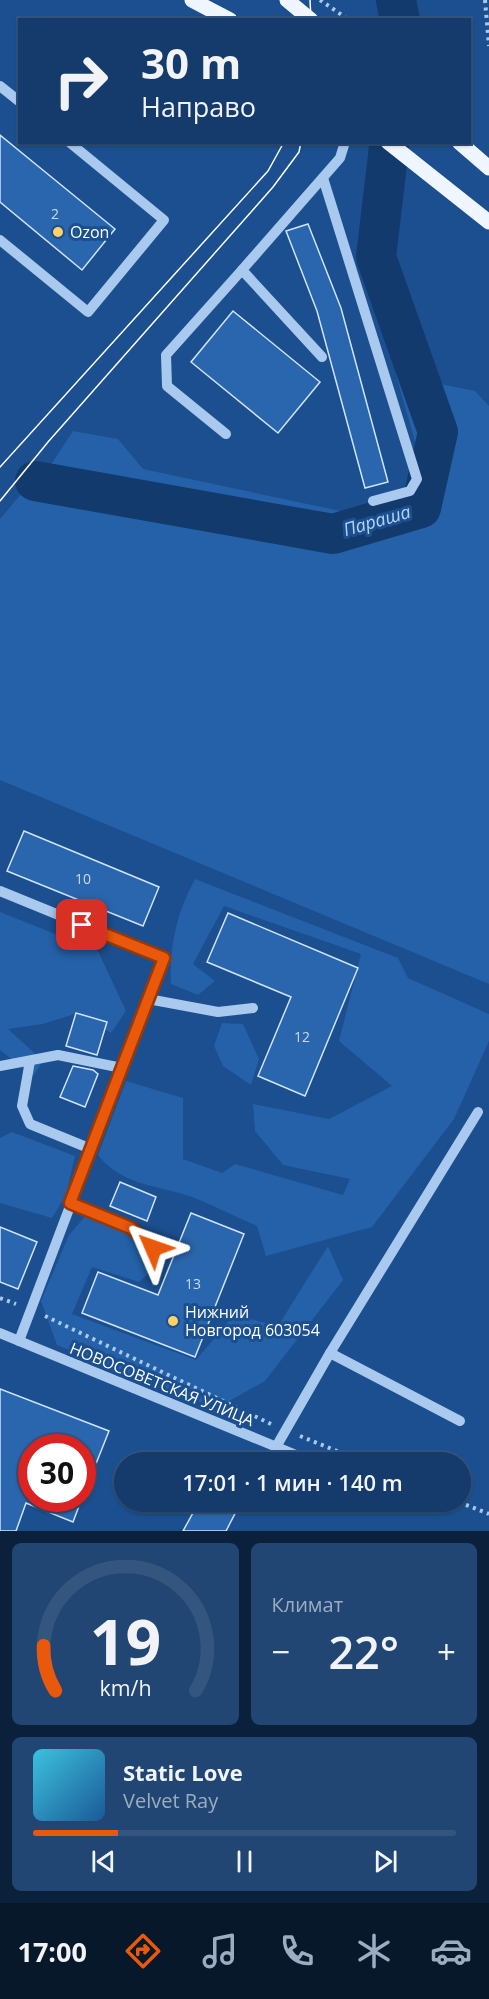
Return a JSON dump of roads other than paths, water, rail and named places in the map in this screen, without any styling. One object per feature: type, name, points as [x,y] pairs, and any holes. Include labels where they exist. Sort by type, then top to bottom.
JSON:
[{"type":"main road","points":[[192,0],[228,18]]},
{"type":"main road","points":[[210,0],[230,18]]},
{"type":"main road","points":[[287,0],[309,18]]},
{"type":"main road","points":[[391,144],[489,222]]},
{"type":"main road","points":[[461,144],[489,168]]},
{"type":"street","points":[[0,86],[18,100]]},
{"type":"street","points":[[0,240],[88,312],[164,220],[71,144]]},
{"type":"street","points":[[226,434],[167,386],[166,355],[340,158],[344,144]]},
{"type":"street","points":[[323,178],[417,479],[410,491],[373,501]]},
{"type":"street","points":[[242,270],[322,357]]},
{"type":"street","points":[[0,891],[164,958],[19,1341]]},
{"type":"street","points":[[148,999],[218,1012],[252,1008]]},
{"type":"street","points":[[0,1066],[58,1055],[122,1068]]},
{"type":"street","points":[[30,1060],[22,1106],[30,1124],[91,1149]]},
{"type":"street","points":[[276,1447],[330,1353],[478,1112]]},
{"type":"street","points":[[70,1203],[131,1228],[153,1248]]},
{"type":"street","name":"НОВОСОВЕТСКАЯ УЛИЦА","points":[[0,1333],[288,1452]]},
{"type":"street","points":[[330,1353],[460,1421]]},
{"type":"waterway","name":"Параша","points":[[396,0],[400,18]]},
{"type":"waterway","name":"Параша","points":[[35,481],[333,534],[421,508],[438,432],[376,257],[389,147]]},
{"type":"tram line","points":[[297,0],[297,18]]},
{"type":"tram line","points":[[310,0],[311,18]]},
{"type":"tram line","points":[[0,467],[268,171],[283,144]]},
{"type":"tram line","points":[[0,501],[48,442],[273,187],[299,152],[301,144]]},
{"type":"place","name":"Ozon","points":[[58,232]]},
{"type":"place","name":"Нижний Новгород 603054","points":[[173,1321]]}]
